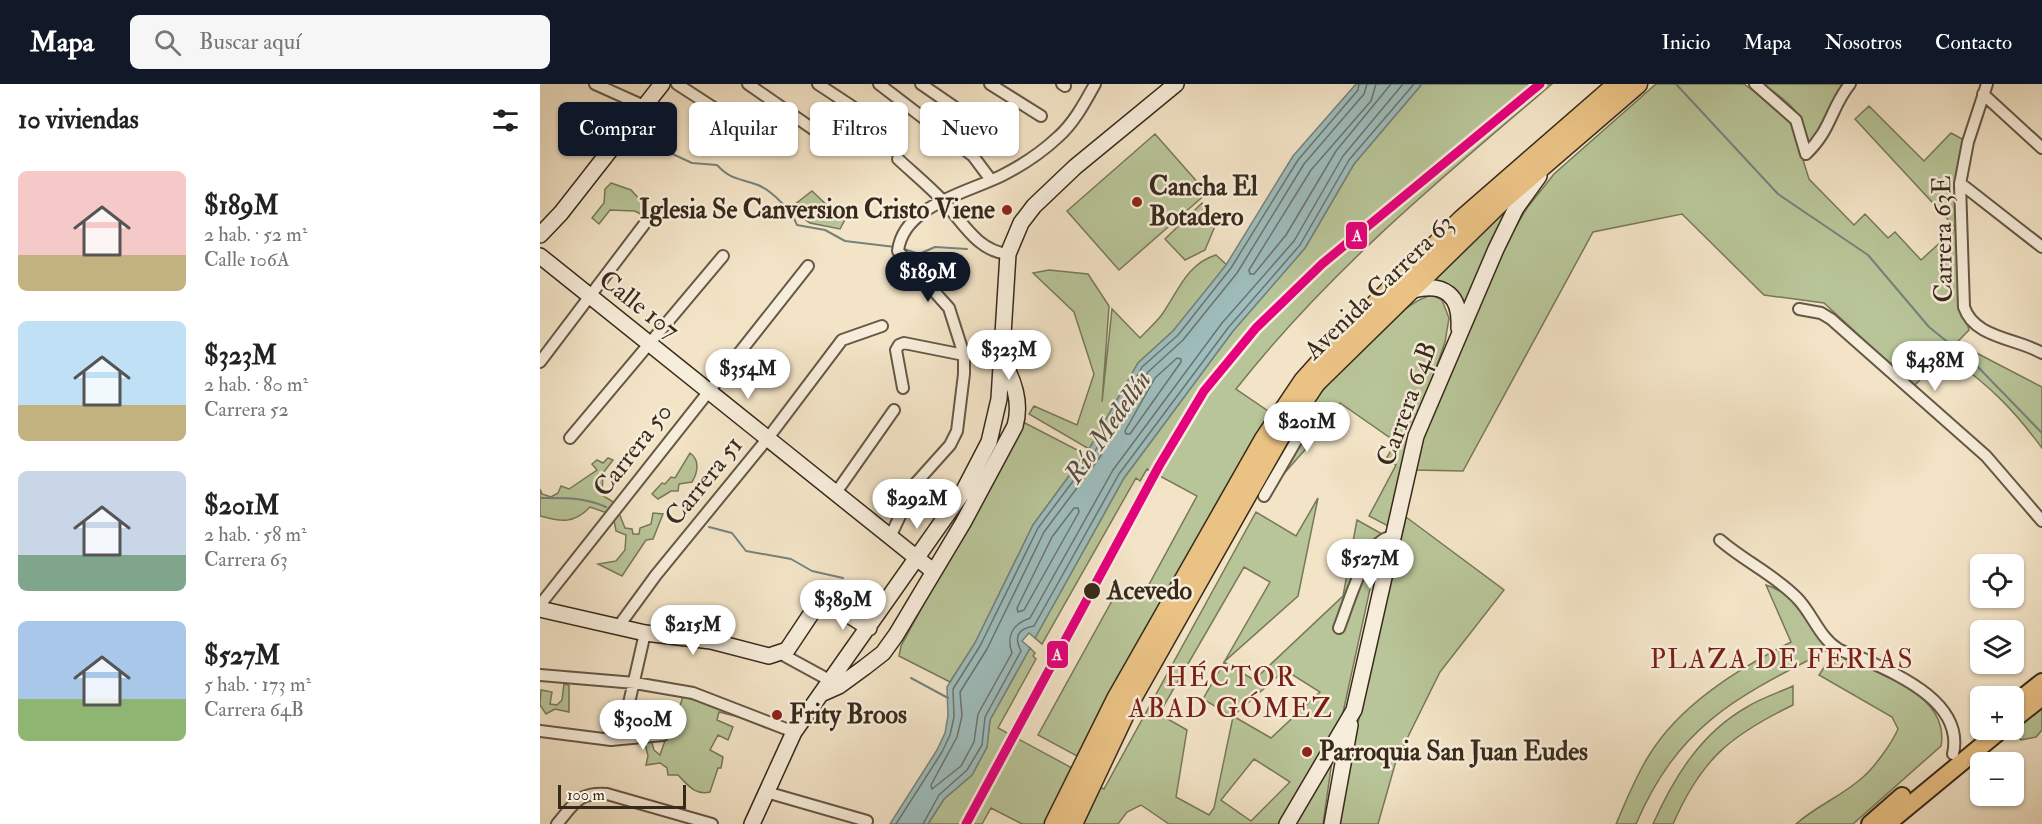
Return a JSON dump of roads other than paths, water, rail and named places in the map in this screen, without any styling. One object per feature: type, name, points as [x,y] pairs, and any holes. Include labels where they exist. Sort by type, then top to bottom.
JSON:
[{"type":"highway","name":"Avenida Carrera 63","points":[[1054,824],[1116,699],[1264,439],[1303,381],[1345,334],[1469,212],[1617,84]]},
{"type":"highway","name":"Avenida Carrera 63","points":[[1073,824],[1125,711],[1297,410],[1332,368],[1501,202],[1638,84]]},
{"type":"main road","points":[[647,102],[662,84]]},
{"type":"main road","points":[[752,824],[794,732],[918,558],[977,468],[989,442],[999,399],[1008,254],[1017,231],[1034,206],[1075,167],[1176,84]]},
{"type":"main road","points":[[540,235],[561,213],[605,156]]},
{"type":"main road","name":"Carrera 64B","points":[[1287,824],[1354,711],[1416,436],[1457,337],[1509,222],[1553,157]]},
{"type":"main road","name":"Calle 107","points":[[540,256],[835,494],[891,535],[933,571]]},
{"type":"main road","name":"Carrera 64B","points":[[1413,290],[1434,288],[1453,297],[1460,319],[1457,337]]},
{"type":"main road","points":[[821,694],[839,686],[883,653],[963,523],[1015,426],[1018,413],[1017,401],[1002,359]]},
{"type":"main road","points":[[999,399],[1010,398],[1017,401]]},
{"type":"main road","points":[[897,588],[914,602]]},
{"type":"main road","points":[[540,607],[645,633],[711,642],[770,656],[787,650],[817,608],[836,607],[869,628]]},
{"type":"main road","points":[[2024,696],[2042,682]]},
{"type":"main road","points":[[2024,711],[2042,697]]},
{"type":"main road","points":[[1332,824],[1354,711]]},
{"type":"main road","points":[[1870,824],[1970,740]]},
{"type":"main road","points":[[1887,824],[1989,740]]},
{"type":"street","points":[[596,84],[635,102]]},
{"type":"street","points":[[677,84],[705,102]]},
{"type":"street","points":[[748,84],[810,127]]},
{"type":"street","points":[[818,84],[845,102]]},
{"type":"street","points":[[879,84],[973,156],[991,180]]},
{"type":"street","points":[[921,84],[947,102]]},
{"type":"street","points":[[990,84],[1041,116]]},
{"type":"street","points":[[891,535],[915,484],[950,445],[957,431],[963,393],[964,355],[949,308],[899,246],[910,223],[943,201],[1022,164],[1058,137],[1071,123],[1095,84]]},
{"type":"street","points":[[1755,84],[1796,120],[1806,154],[1822,138],[1838,100],[1850,84]]},
{"type":"street","points":[[1985,89],[2042,148]]},
{"type":"street","name":"Carrera 63E","points":[[1985,89],[1968,142],[1960,183],[1962,292],[1971,323],[1987,332],[2015,340],[2042,353]]},
{"type":"street","points":[[898,159],[943,201],[981,244],[999,253],[1008,254]]},
{"type":"street","points":[[1960,183],[2042,246]]},
{"type":"street","points":[[540,362],[591,298],[646,222]]},
{"type":"street","points":[[570,438],[723,256]]},
{"type":"street","name":"Carrera 50","points":[[540,607],[708,390],[808,266]]},
{"type":"street","points":[[1799,309],[1821,313],[1832,318],[1986,456],[2042,521]]},
{"type":"street","name":"Carrera 51","points":[[618,627],[656,575],[768,438],[842,340],[882,326]]},
{"type":"street","points":[[903,388],[896,350],[898,345],[904,343],[964,355]]},
{"type":"street","points":[[835,494],[894,410]]},
{"type":"street","points":[[1264,496],[1302,432],[1304,421],[1297,410]]},
{"type":"street","points":[[1339,628],[1373,547],[1386,537],[1392,537]]},
{"type":"street","points":[[1720,540],[1798,599],[1838,648],[1930,697],[1945,712],[1954,730],[1953,754]]},
{"type":"street","points":[[621,738],[645,633]]},
{"type":"street","points":[[785,656],[829,680]]},
{"type":"street","points":[[540,675],[635,683],[693,693],[794,732]]},
{"type":"street","points":[[540,731],[611,740],[663,735]]},
{"type":"street","points":[[766,792],[867,820]]},
{"type":"street","points":[[557,824],[578,799],[592,793],[607,794],[712,824]]},
{"type":"water","name":"Río Medellín","points":[[1356,84],[1422,84],[1354,164],[1305,248],[1233,331],[1124,478],[1035,638],[1029,633],[1022,641],[1030,648],[990,720],[987,747],[972,775],[944,799],[928,824],[890,824],[937,750],[945,733],[948,716],[947,687],[975,643],[1033,525],[1089,449],[1138,363],[1173,331],[1226,265],[1293,156]]},
{"type":"waterway","points":[[1676,84],[1778,194],[1868,255],[1929,327],[1976,365],[2042,433]]},
{"type":"waterway","points":[[677,156],[692,163],[717,165],[731,176],[758,185],[786,208],[797,225],[825,230],[845,241],[895,247]]},
{"type":"waterway","points":[[904,249],[919,254],[935,247],[967,249]]},
{"type":"waterway","points":[[540,498],[582,500],[606,507]]},
{"type":"waterway","points":[[709,527],[732,533],[746,551],[791,559],[812,571],[843,578]]},
{"type":"waterway","points":[[911,678],[948,698]]},
{"type":"place","name":"Cancha El Botadero","points":[[1137,202]]},
{"type":"place","name":"Iglesia Se Canversion Cristo Viene","points":[[1007,210]]},
{"type":"place","name":"Acevedo","points":[[1092,591]]},
{"type":"place","name":"Frity Broos","points":[[777,715]]},
{"type":"place","name":"Parroquia San Juan Eudes","points":[[1307,752]]},
{"type":"district","name":"PLAZA DE FERIAS","points":[[1782,659]]},
{"type":"district","name":"HÉCTOR ABAD GÓMEZ","points":[[1231,692]]}]
